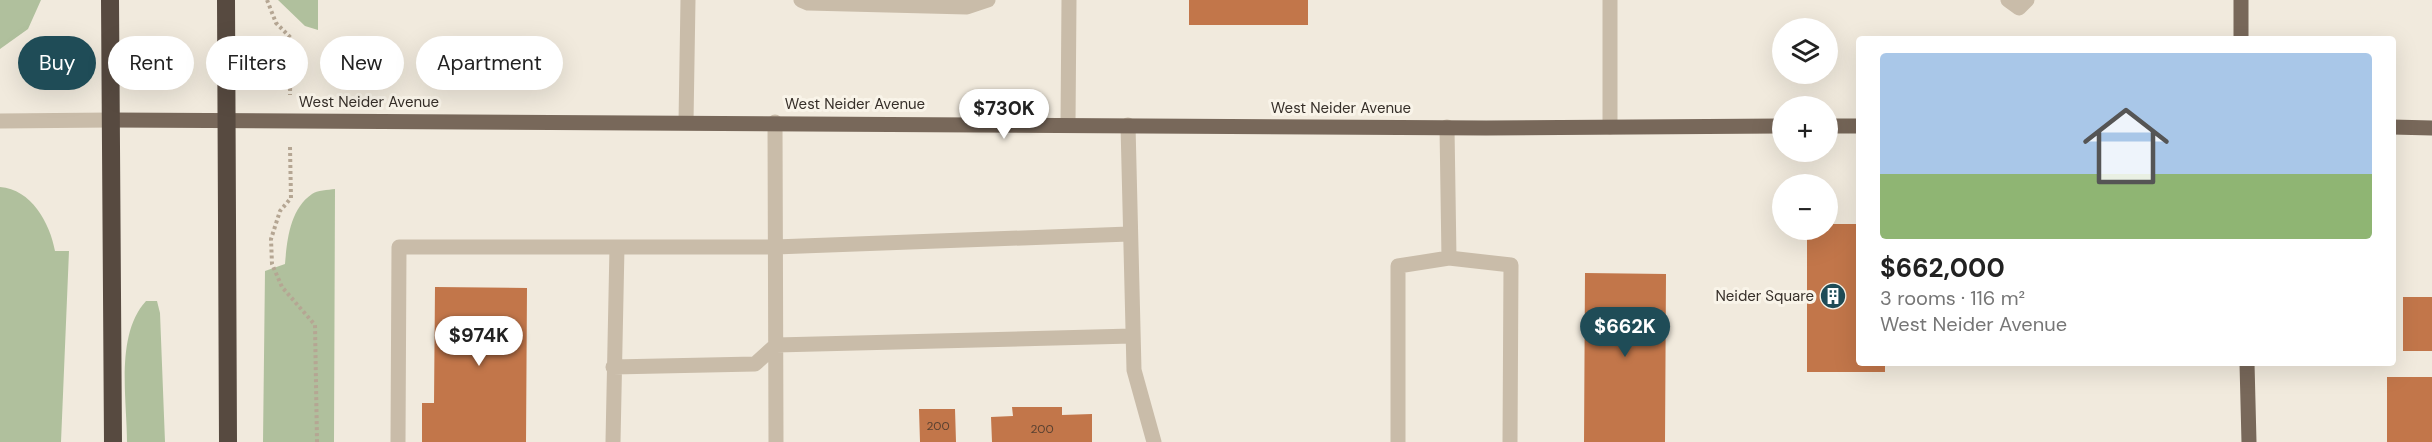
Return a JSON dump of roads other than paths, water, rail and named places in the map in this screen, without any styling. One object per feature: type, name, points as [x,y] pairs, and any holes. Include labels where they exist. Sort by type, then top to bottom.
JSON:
[{"type":"highway","points":[[110,0],[114,442]]},
{"type":"highway","points":[[226,0],[228,442]]},
{"type":"main road","points":[[2241,0],[2241,36]]},
{"type":"main road","name":"West Neider Avenue","points":[[111,120],[1447,127],[1772,126]]},
{"type":"main road","points":[[1838,126],[1856,126]]},
{"type":"main road","points":[[2396,127],[2432,128]]},
{"type":"main road","points":[[2247,366],[2249,442]]},
{"type":"street","points":[[687,122],[688,0]]},
{"type":"street","points":[[801,0],[808,3],[967,7],[988,0]]},
{"type":"street","points":[[1068,124],[1069,0]]},
{"type":"street","points":[[1610,0],[1610,127]]},
{"type":"street","points":[[2008,0],[2019,8],[2027,0]]},
{"type":"street","name":"West Neider Avenue","points":[[0,121],[111,120]]},
{"type":"street","points":[[776,122],[776,442]]},
{"type":"street","points":[[1128,125],[1134,369],[1154,442]]},
{"type":"street","points":[[1447,127],[1449,258]]},
{"type":"street","points":[[398,442],[399,247],[776,247],[1129,234]]},
{"type":"street","points":[[614,442],[617,247]]},
{"type":"street","points":[[1398,442],[1398,266],[1449,258],[1511,265],[1510,442]]},
{"type":"street","points":[[614,367],[755,364],[776,345],[1132,336]]},
{"type":"place","name":"Neider Square","points":[[1833,296]]}]
